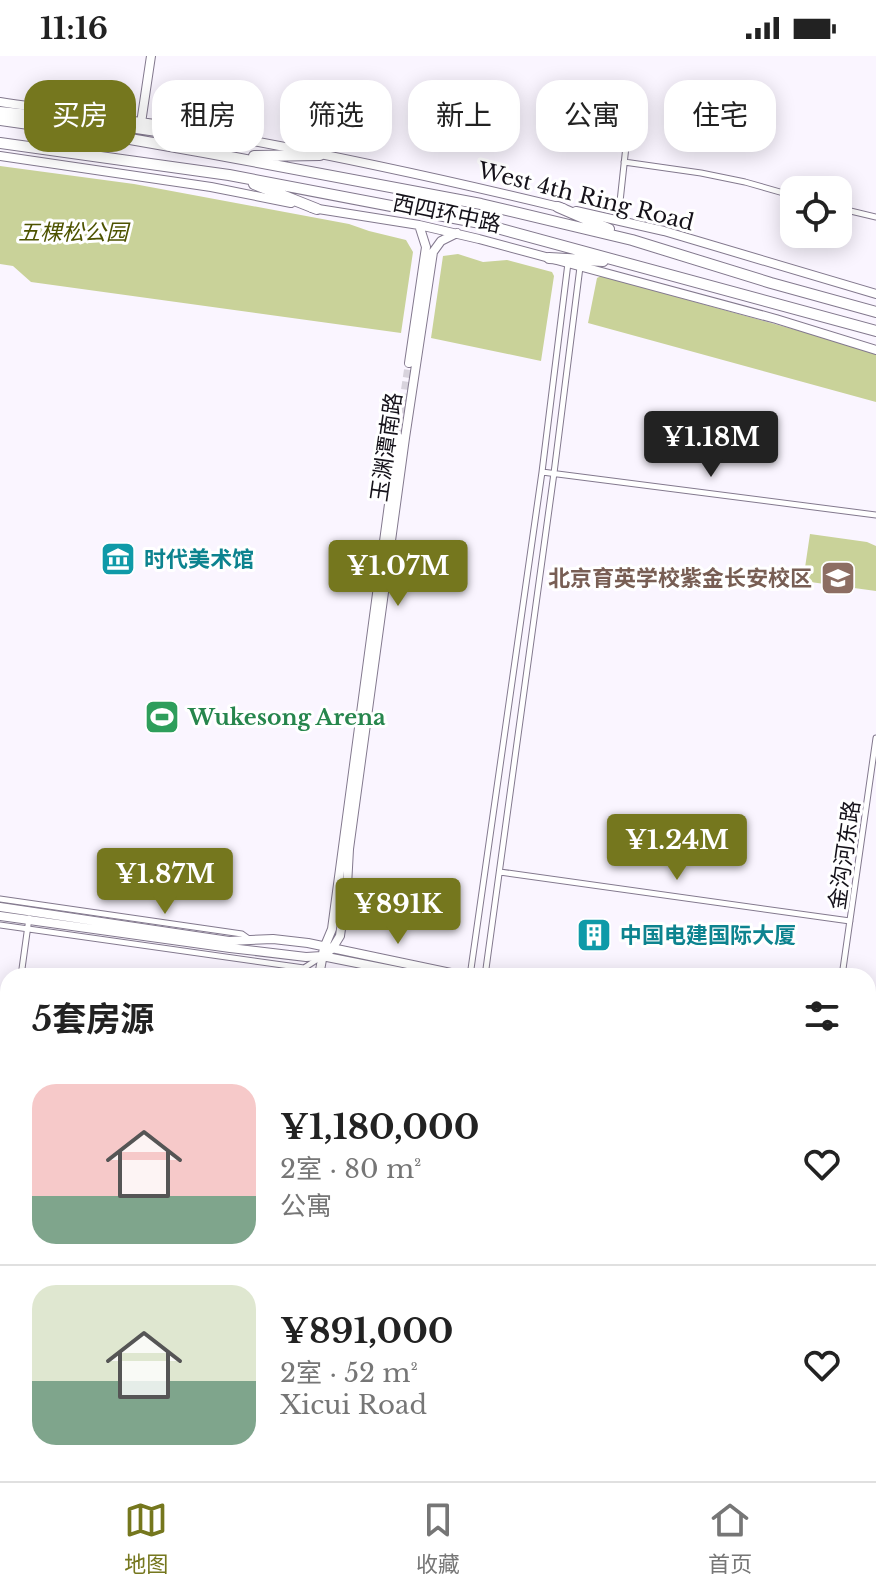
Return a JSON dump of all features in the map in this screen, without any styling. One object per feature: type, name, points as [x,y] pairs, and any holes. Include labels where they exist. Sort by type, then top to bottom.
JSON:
[{"type":"highway","points":[[0,112],[152,130]]},
{"type":"highway","name":"西四环中路","points":[[0,120],[152,143]]},
{"type":"highway","name":"西四环中路","points":[[0,143],[229,175],[475,222],[876,331]]},
{"type":"highway","name":"西四环中路","points":[[204,152],[481,204],[632,240],[876,312]]},
{"type":"highway","points":[[230,156],[320,155]]},
{"type":"highway","points":[[229,175],[317,209]]},
{"type":"highway","points":[[558,207],[632,240]]},
{"type":"highway","points":[[549,258],[624,262]]},
{"type":"street","points":[[141,123],[151,56]]},
{"type":"street","name":"West 4th Ring Road","points":[[0,102],[229,137],[483,189],[664,231],[876,294]]},
{"type":"street","points":[[618,221],[625,152]]},
{"type":"street","name":"西四环中路","points":[[0,156],[211,187],[457,233],[776,319],[876,350]]},
{"type":"street","points":[[624,162],[716,176],[780,192]]},
{"type":"street","points":[[852,211],[876,217]]},
{"type":"street","name":"玉渊潭南路","points":[[409,363],[426,247],[419,225]]},
{"type":"street","name":"玉渊潭南路","points":[[326,951],[340,936],[349,849],[433,252],[441,241],[457,233]]},
{"type":"street","points":[[469,968],[542,472],[568,263]]},
{"type":"street","points":[[486,968],[580,267]]},
{"type":"street","name":"玉渊潭南路","points":[[326,951],[332,929],[398,437]]},
{"type":"street","points":[[542,472],[876,515]]},
{"type":"street","name":"金沟河东路","points":[[843,968],[876,738]]},
{"type":"street","points":[[500,872],[850,921]]},
{"type":"street","points":[[0,899],[242,934],[250,940]]},
{"type":"street","points":[[0,907],[28,920]]},
{"type":"street","points":[[0,916],[306,957],[326,951],[423,968]]},
{"type":"street","points":[[22,968],[28,920]]},
{"type":"street","points":[[0,925],[28,920],[229,941],[273,939],[308,943],[326,951],[391,968]]},
{"type":"street","points":[[321,968],[326,951]]},
{"type":"green space","name":"五棵松公园","points":[[0,166],[134,184],[349,224],[406,240],[413,252],[401,333],[31,282],[13,266],[0,264]]},
{"type":"green space","points":[[458,254],[483,262],[507,260],[552,272],[554,276],[541,361],[431,338],[443,256]]},
{"type":"green space","points":[[601,276],[876,352],[876,402],[588,323],[597,278]]},
{"type":"green space","points":[[810,534],[876,546],[876,591],[803,581]]},
{"type":"tunnel","points":[[398,437],[409,363]]},
{"type":"place","name":"时代美术馆","points":[[118,559]]},
{"type":"place","name":"北京育英学校紫金长安校区","points":[[838,578]]},
{"type":"place","name":"Wukesong Arena","points":[[162,717]]},
{"type":"place","name":"中国电建国际大厦","points":[[594,935]]}]
